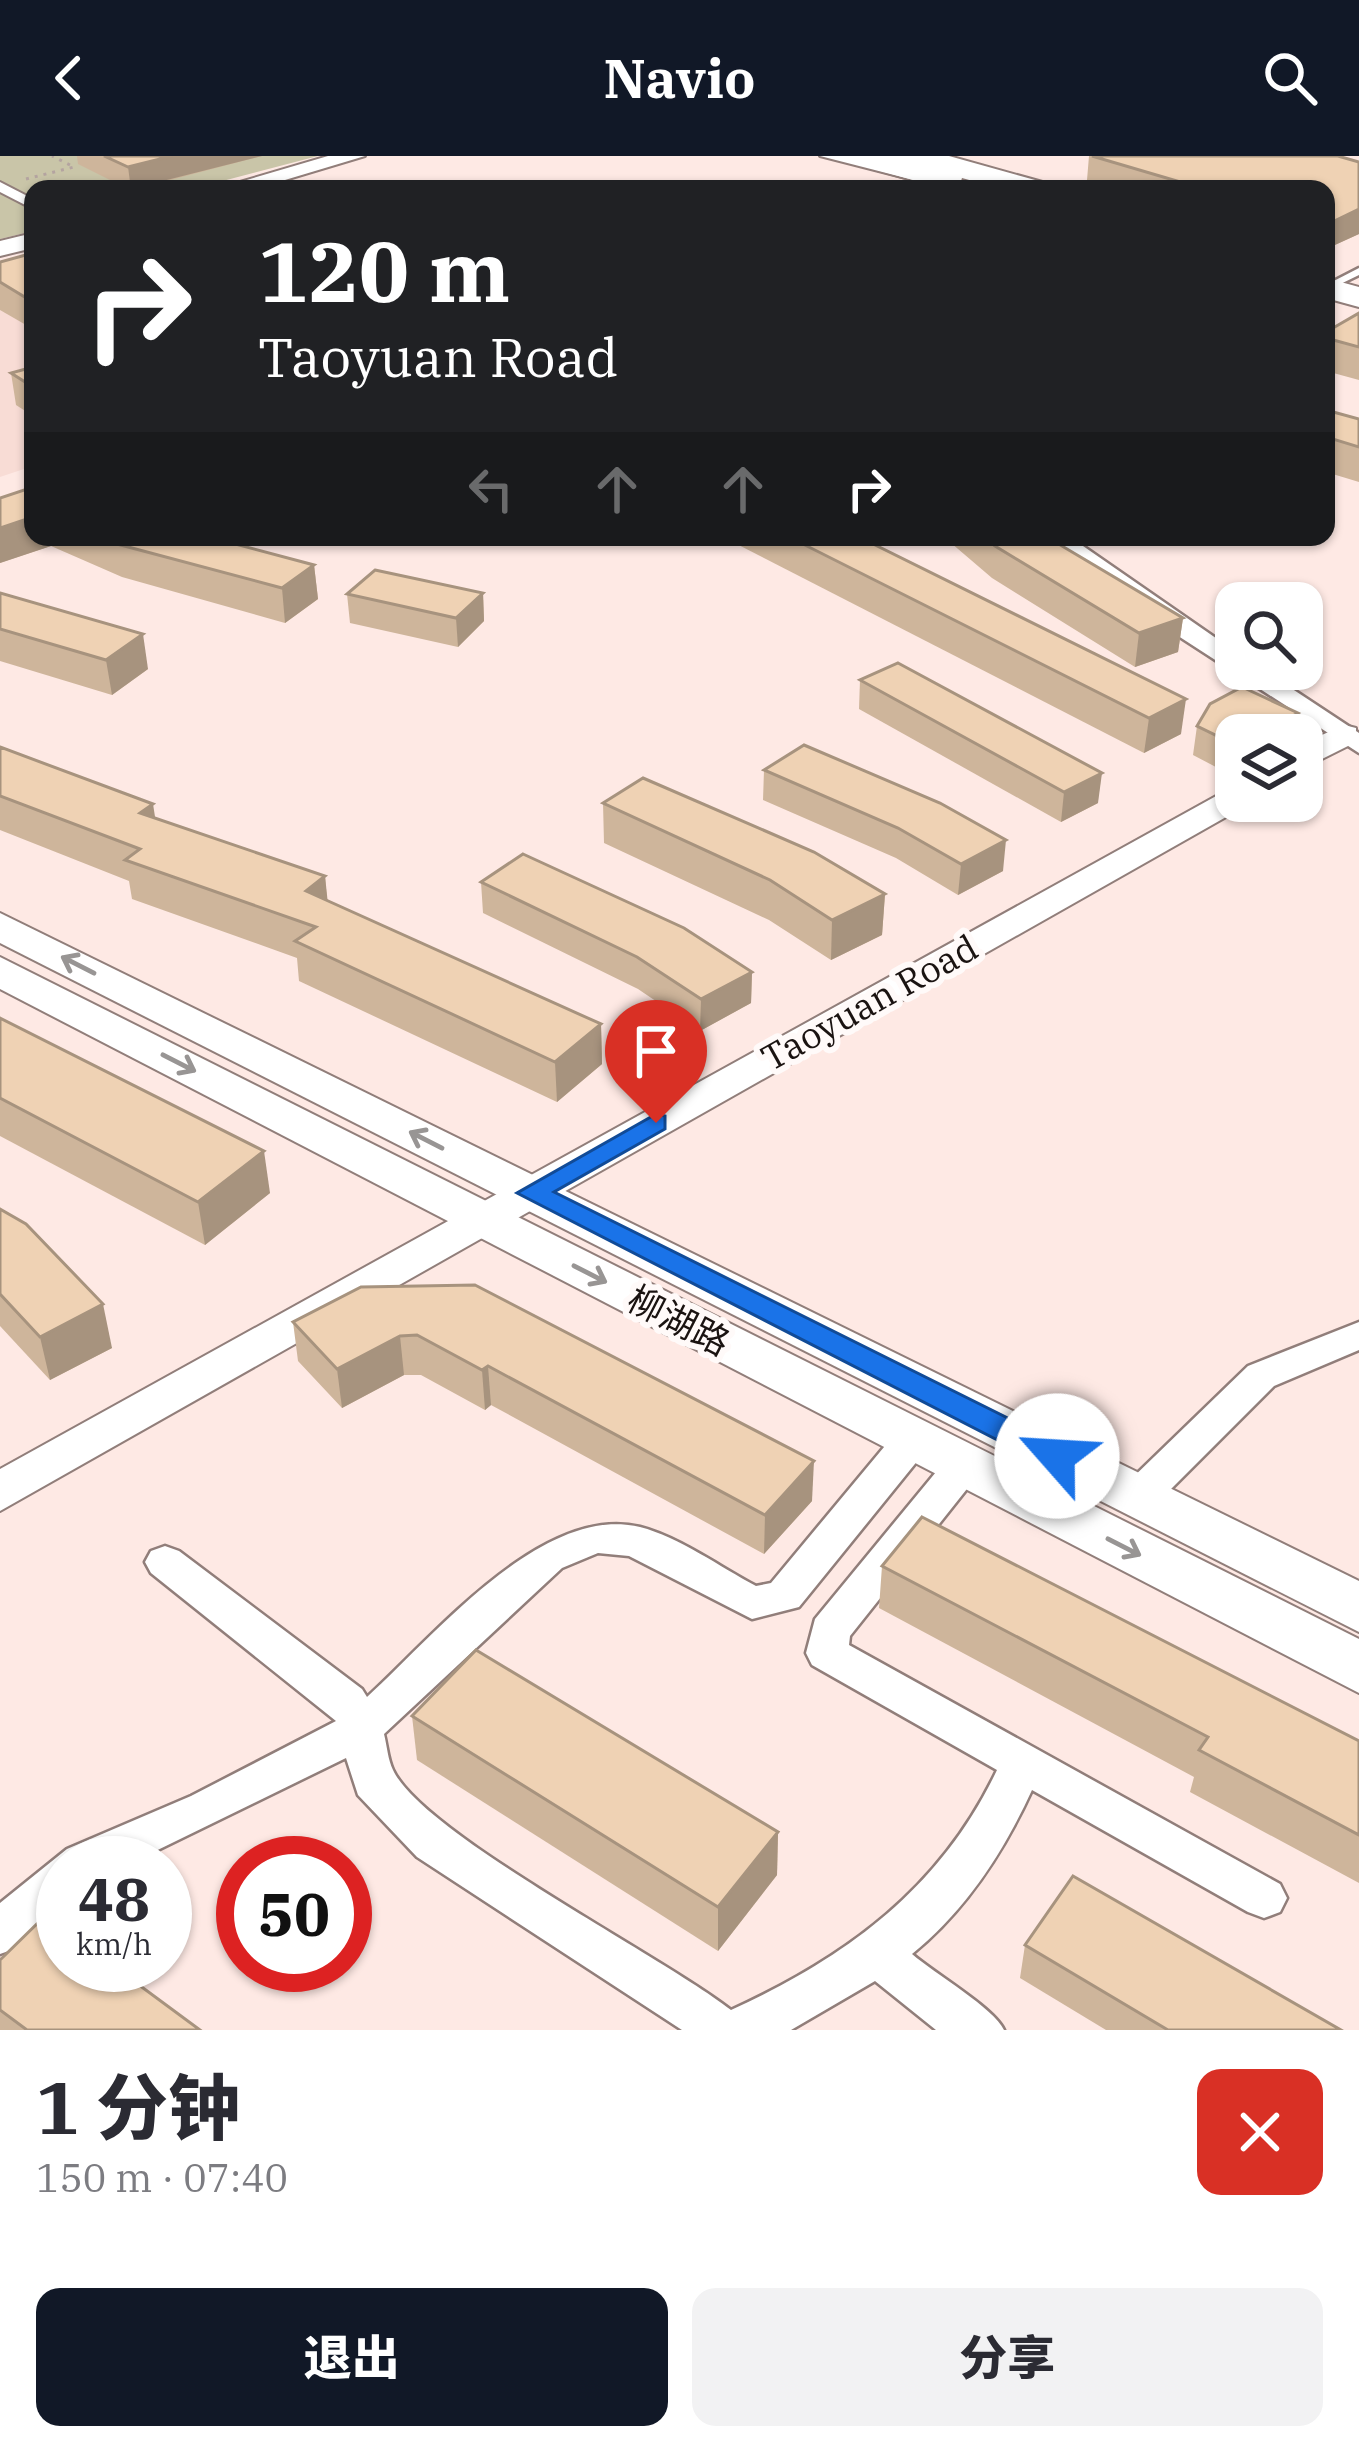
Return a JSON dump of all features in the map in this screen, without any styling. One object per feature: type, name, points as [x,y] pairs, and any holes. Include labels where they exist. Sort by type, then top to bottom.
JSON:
[{"type":"main road","points":[[859,156],[954,180]]},
{"type":"main road","points":[[916,156],[966,180]]},
{"type":"main road","name":"柳湖路","points":[[0,926],[508,1207],[913,1439],[1359,1668]]},
{"type":"main road","name":"柳湖路","points":[[0,971],[1138,1497],[1359,1608]]},
{"type":"street","points":[[262,180],[354,156]]},
{"type":"street","points":[[831,156],[949,180]]},
{"type":"street","points":[[930,156],[968,180]]},
{"type":"street","points":[[1066,546],[1107,579],[1215,650]]},
{"type":"street","points":[[1276,690],[1351,740]]},
{"type":"street","name":"Taoyuan Road","points":[[0,1492],[1215,808]]},
{"type":"street","points":[[1138,1497],[1261,1376],[1359,1335]]},
{"type":"street","points":[[144,1836],[361,1729],[548,1557],[595,1537],[636,1541],[752,1603],[784,1596],[913,1439]]},
{"type":"street","points":[[964,1465],[830,1631],[827,1652],[1264,1898]]},
{"type":"street","points":[[165,1562],[347,1701],[361,1729],[374,1782],[433,1843],[676,1996],[719,2030]]},
{"type":"street","points":[[740,2030],[808,2000],[880,1956],[972,1863],[1022,1763]]},
{"type":"street","points":[[0,1933],[36,1900]]},
{"type":"street","points":[[880,1956],[934,2003],[980,2030]]},
{"type":"path","points":[[19,181],[74,167],[52,156]]},
{"type":"shaded area","points":[[0,156],[318,156],[226,180],[24,180],[24,233],[0,239]]},
{"type":"shaded area","points":[[24,261],[24,469],[0,477],[0,268]]},
{"type":"building","points":[[104,156],[172,156],[128,167]]},
{"type":"building","points":[[1092,156],[1338,156],[1359,162],[1359,209],[1335,221],[1335,180],[1173,180]]},
{"type":"building","points":[[24,255],[24,297],[0,282],[0,262]]},
{"type":"building","points":[[1359,313],[1359,347],[1335,340],[1335,327]]},
{"type":"building","points":[[1335,412],[1359,419],[1359,447],[1335,440]]},
{"type":"building","points":[[24,490],[24,520],[0,528],[0,498]]},
{"type":"building","points":[[124,546],[243,546],[314,565],[282,588]]},
{"type":"building","points":[[807,546],[877,546],[1186,699],[1149,718]]},
{"type":"building","points":[[995,546],[1062,546],[1183,618],[1139,633]]},
{"type":"building","points":[[375,570],[483,593],[456,618],[347,594]]},
{"type":"building","points":[[0,593],[143,634],[106,660],[0,629]]},
{"type":"building","points":[[898,663],[1102,773],[1064,792],[860,680]]},
{"type":"building","points":[[1236,690],[1248,690],[1298,713],[1215,714],[1215,735],[1197,726],[1210,704]]},
{"type":"building","points":[[804,745],[940,803],[1006,840],[961,864],[898,828],[764,770]]},
{"type":"building","points":[[0,747],[153,804],[140,813],[325,876],[306,891],[601,1024],[555,1062],[295,941],[316,927],[125,860],[140,849],[0,796]]},
{"type":"building","points":[[643,778],[814,852],[885,894],[832,920],[770,880],[603,803]]},
{"type":"building","points":[[523,854],[684,928],[752,972],[701,999],[637,957],[481,882]]},
{"type":"building","points":[[0,1018],[264,1151],[198,1202],[0,1098]]},
{"type":"building","points":[[0,1209],[26,1224],[103,1304],[40,1337],[0,1294]]},
{"type":"building","points":[[475,1285],[814,1461],[765,1515],[488,1366],[482,1370],[417,1335],[400,1336],[337,1369],[293,1322],[361,1287]]},
{"type":"building","points":[[922,1517],[1359,1741],[1359,1835],[1199,1750],[1208,1737],[882,1566]]},
{"type":"building","points":[[476,1650],[778,1832],[718,1907],[412,1716]]},
{"type":"building","points":[[1073,1876],[1341,2030],[1168,2030],[1025,1945]]},
{"type":"building","points":[[36,1925],[36,1992],[149,1992],[200,2030],[27,2030],[0,2010],[0,1960]]},
{"type":"route","points":[[656,1123],[531,1193],[1057,1456]]}]
